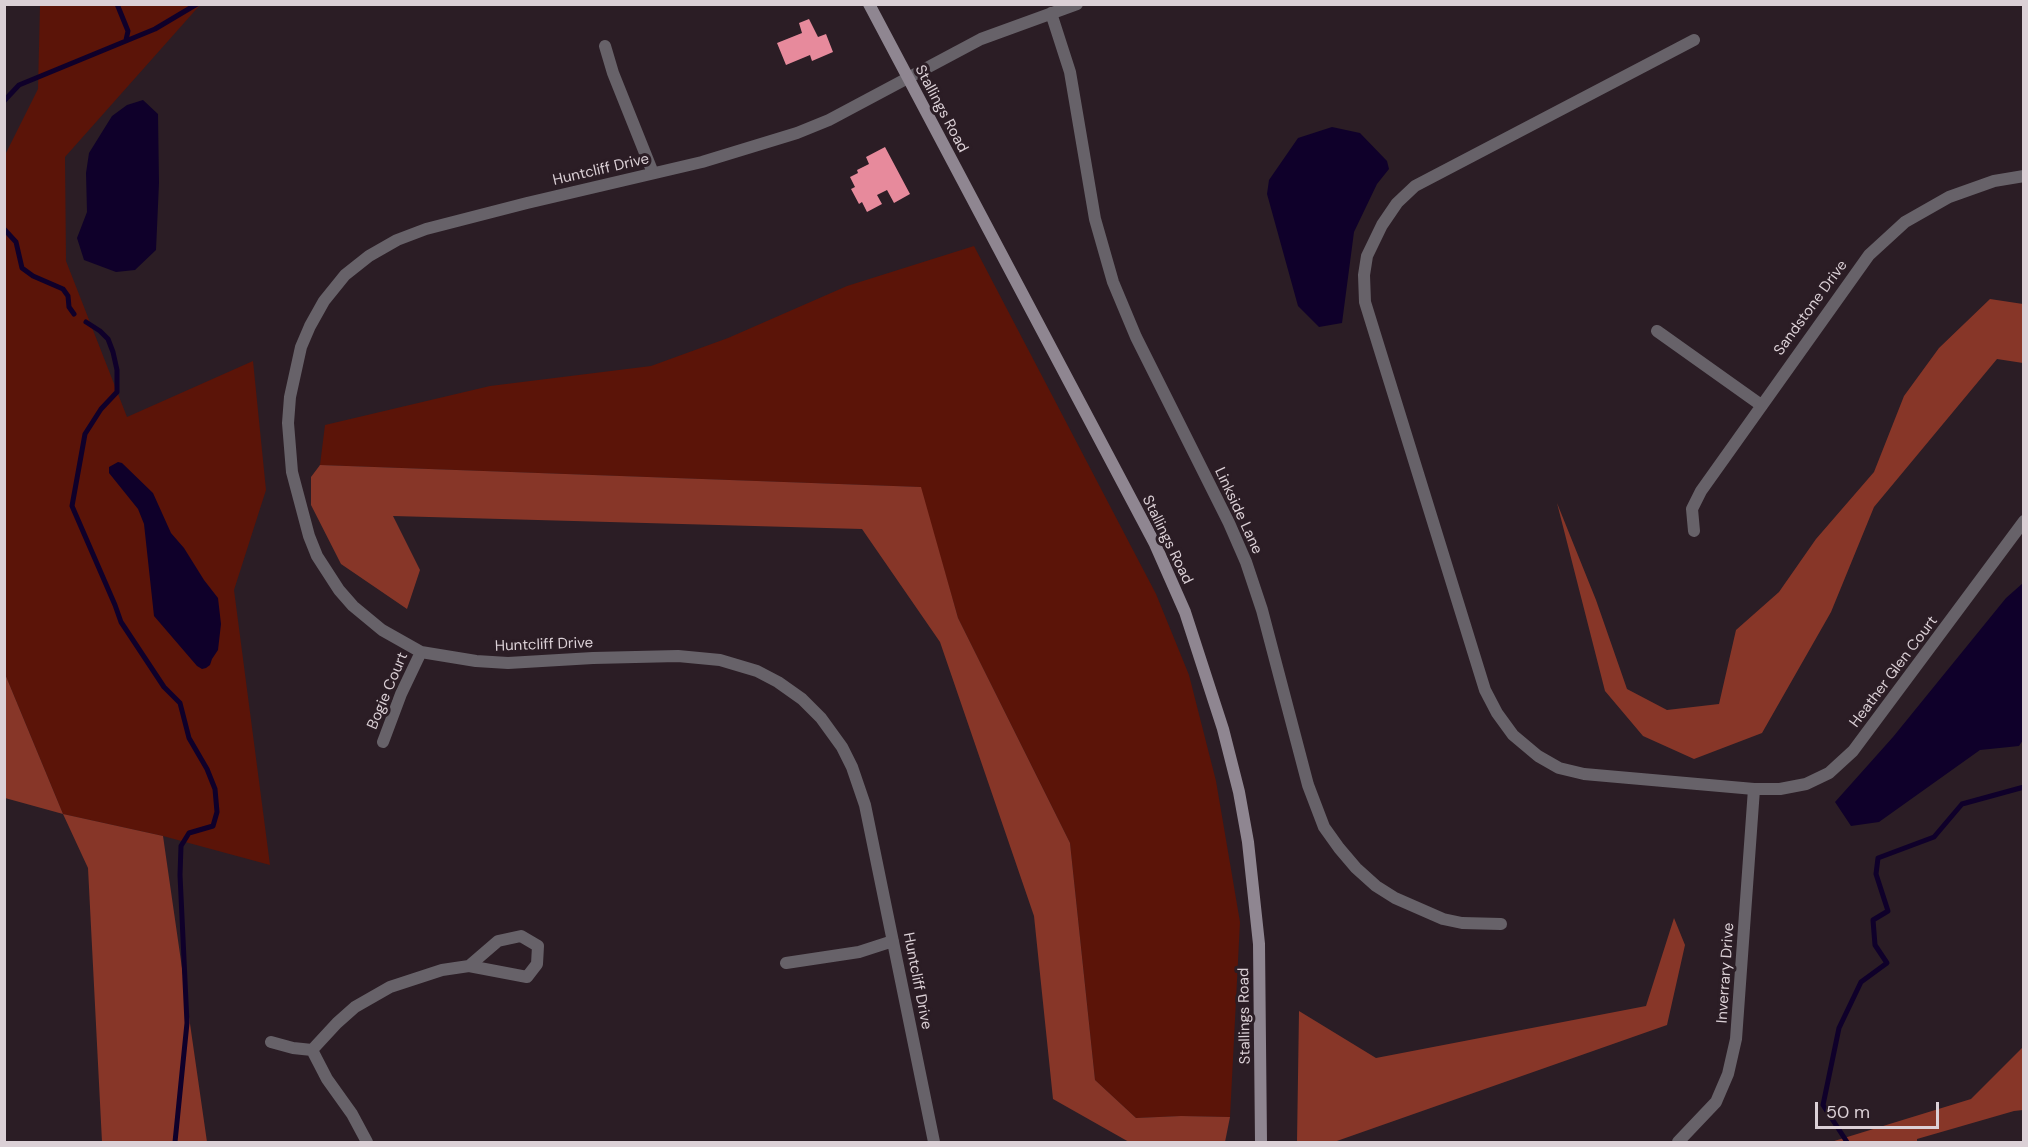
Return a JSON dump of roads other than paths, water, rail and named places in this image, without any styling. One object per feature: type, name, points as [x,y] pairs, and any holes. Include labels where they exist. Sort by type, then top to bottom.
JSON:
[{"type":"street","name":"Stallings Road","points":[[869,4],[1155,544],[1185,612],[1211,686],[1239,792],[1254,893],[1260,992],[1262,1143]]},
{"type":"street","name":"Huntcliff Drive","points":[[934,1143],[865,805],[852,767],[842,747],[821,718],[802,699],[778,682],[738,664],[697,656],[593,658],[508,663],[476,661],[421,652],[382,630],[353,606],[329,576],[309,536],[292,472],[288,423],[294,373],[309,326],[324,301],[345,275],[369,256],[397,240],[426,229],[527,202],[702,162],[797,133],[829,120],[981,39],[1077,4]]},
{"type":"street","name":"Linkside Lane","points":[[1051,13],[1070,72],[1095,219],[1113,282],[1136,337],[1229,523],[1246,562],[1262,610],[1308,785],[1324,827],[1338,849],[1356,868],[1376,886],[1395,898],[1443,919],[1462,923],[1501,924]]},
{"type":"street","name":"Heather Glen Court","points":[[1694,40],[1414,186],[1397,203],[1382,225],[1367,256],[1364,275],[1365,302],[1485,690],[1497,713],[1513,735],[1538,756],[1559,768],[1576,772],[1754,789],[1780,789],[1806,784],[1829,773],[1854,751],[2024,521]]},
{"type":"street","points":[[605,46],[617,84],[652,173]]},
{"type":"street","name":"Sandstone Drive","points":[[1694,531],[1692,509],[1701,491],[1859,266],[1880,243],[1905,222],[1949,196],[1994,181],[2024,176]]},
{"type":"street","points":[[1657,331],[1761,405]]},
{"type":"street","name":"Bogie Court","points":[[383,742],[401,694],[421,652]]},
{"type":"street","name":"Inverrary Drive","points":[[1678,1143],[1716,1102],[1728,1074],[1736,1039],[1754,789]]},
{"type":"street","points":[[312,1050],[337,1023],[379,992],[424,975],[469,966],[527,977],[537,964],[538,946],[520,936],[498,941],[469,966]]},
{"type":"street","points":[[786,963],[858,952],[893,941]]},
{"type":"street","points":[[271,1042],[312,1050]]},
{"type":"street","points":[[312,1050],[327,1079],[352,1114],[368,1143]]},
{"type":"waterway","points":[[117,4],[128,31],[126,40]]},
{"type":"waterway","points":[[4,101],[19,85],[155,29],[197,4]]},
{"type":"waterway","points":[[4,229],[16,242],[22,268],[33,276],[63,289],[74,314]]},
{"type":"waterway","points":[[86,322],[108,339],[117,370],[117,392],[101,409],[85,434],[72,506],[121,622],[164,687],[180,703],[189,738],[207,769],[215,789],[217,812],[213,826],[189,833],[181,846],[180,875],[187,1023],[175,1142]]},
{"type":"waterway","points":[[1847,1142],[1823,1105],[1839,1028],[1861,982],[1887,963],[1875,945],[1873,920],[1888,911],[1876,874],[1878,858],[1934,837],[1962,804],[2024,787]]}]
